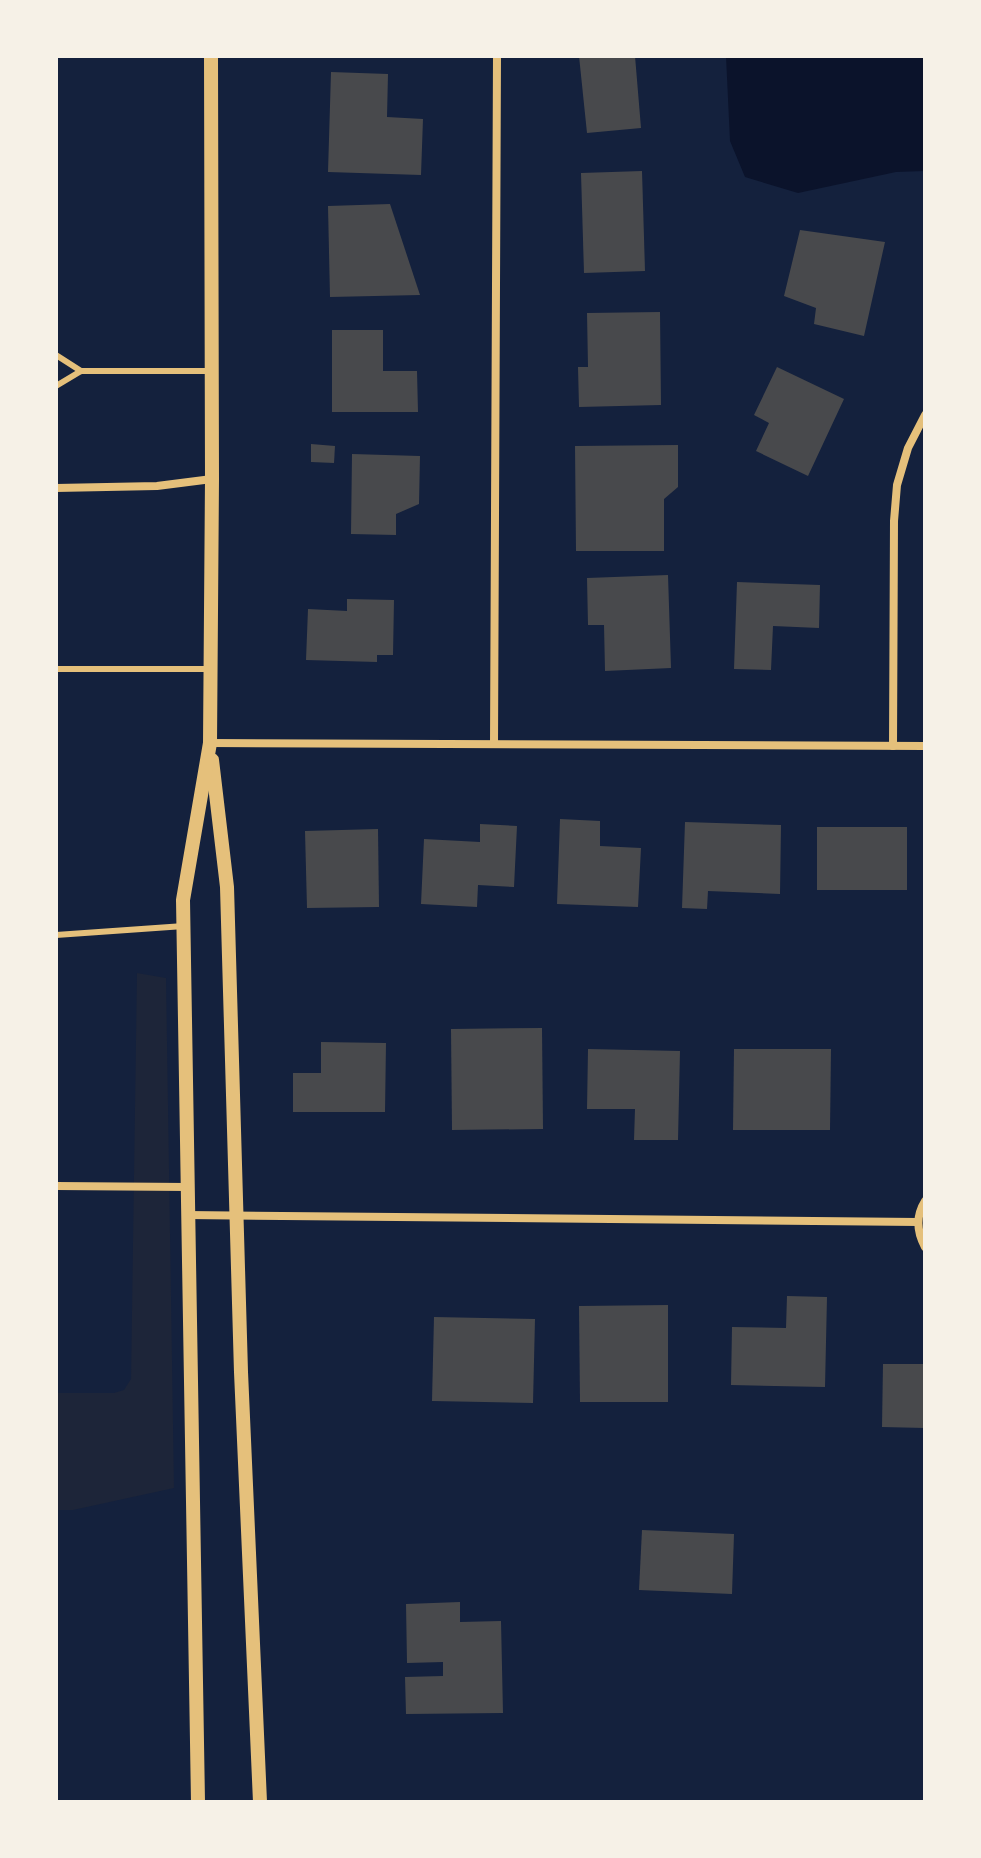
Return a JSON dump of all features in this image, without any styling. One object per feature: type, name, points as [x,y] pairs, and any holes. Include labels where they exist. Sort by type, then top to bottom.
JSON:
[{"type":"street","points":[[211,56],[210,743],[227,887],[241,1388],[260,1802]]},
{"type":"street","points":[[494,744],[497,56]]},
{"type":"street","points":[[893,746],[894,521],[897,485],[908,448],[925,415]]},
{"type":"street","points":[[56,488],[157,486],[212,479]]},
{"type":"street","points":[[210,743],[925,746]]},
{"type":"street","points":[[198,1802],[183,900],[210,743]]},
{"type":"street","points":[[56,1186],[187,1187]]},
{"type":"street","points":[[925,1201],[918,1222],[919,1235],[925,1247]]},
{"type":"street","points":[[187,1215],[918,1222]]},
{"type":"lane","points":[[56,355],[81,371]]},
{"type":"lane","points":[[56,386],[81,371],[212,371]]},
{"type":"lane","points":[[56,669],[210,669]]},
{"type":"lane","points":[[56,935],[184,926]]},
{"type":"shaded area","points":[[726,56],[925,56],[925,171],[896,172],[798,193],[745,177],[730,141]]},
{"type":"shaded area","points":[[137,973],[166,978],[174,1488],[73,1510],[56,1510],[56,1393],[114,1393],[124,1390],[131,1379]]},
{"type":"building","points":[[579,56],[635,56],[641,128],[587,133]]},
{"type":"building","points":[[331,72],[388,74],[387,117],[423,119],[421,175],[328,172]]},
{"type":"building","points":[[642,171],[645,271],[584,273],[581,173]]},
{"type":"building","points":[[390,204],[420,295],[330,297],[328,206]]},
{"type":"building","points":[[800,230],[885,242],[864,336],[814,324],[816,308],[784,296]]},
{"type":"building","points":[[660,312],[661,405],[579,407],[578,367],[588,367],[587,313]]},
{"type":"building","points":[[332,330],[383,330],[383,371],[417,371],[418,412],[332,412]]},
{"type":"building","points":[[777,367],[844,399],[808,476],[756,451],[769,423],[754,415]]},
{"type":"building","points":[[311,444],[335,446],[334,463],[311,462]]},
{"type":"building","points":[[678,445],[678,487],[664,499],[664,551],[576,551],[575,446]]},
{"type":"building","points":[[352,454],[420,456],[419,504],[396,514],[396,535],[351,534]]},
{"type":"building","points":[[668,575],[671,668],[605,671],[604,625],[588,625],[587,578]]},
{"type":"building","points":[[737,582],[820,585],[819,628],[773,626],[771,670],[734,669]]},
{"type":"building","points":[[347,599],[394,600],[393,655],[377,655],[377,662],[306,660],[308,609],[347,611]]},
{"type":"building","points":[[560,819],[600,821],[600,846],[641,848],[638,907],[557,904]]},
{"type":"building","points":[[685,822],[781,825],[780,894],[708,891],[707,909],[682,908]]},
{"type":"building","points":[[480,824],[517,826],[514,887],[478,885],[477,907],[421,904],[424,839],[480,842]]},
{"type":"building","points":[[817,827],[907,827],[907,890],[817,890]]},
{"type":"building","points":[[378,829],[379,907],[307,908],[305,831]]},
{"type":"building","points":[[542,1028],[543,1129],[452,1130],[451,1029]]},
{"type":"building","points":[[321,1042],[386,1043],[385,1112],[293,1112],[293,1073],[321,1073]]},
{"type":"building","points":[[588,1049],[680,1051],[678,1140],[634,1140],[635,1109],[587,1109]]},
{"type":"building","points":[[734,1049],[831,1049],[830,1130],[733,1130]]},
{"type":"building","points":[[787,1296],[827,1297],[825,1387],[731,1385],[732,1327],[786,1328]]},
{"type":"building","points":[[668,1305],[668,1402],[580,1402],[579,1306]]},
{"type":"building","points":[[434,1317],[535,1319],[533,1403],[432,1401]]},
{"type":"building","points":[[883,1364],[925,1364],[925,1428],[882,1427]]},
{"type":"building","points":[[642,1530],[734,1534],[732,1594],[639,1590]]},
{"type":"building","points":[[460,1602],[460,1622],[501,1621],[503,1713],[406,1714],[405,1677],[443,1676],[443,1662],[407,1663],[406,1604]]}]
